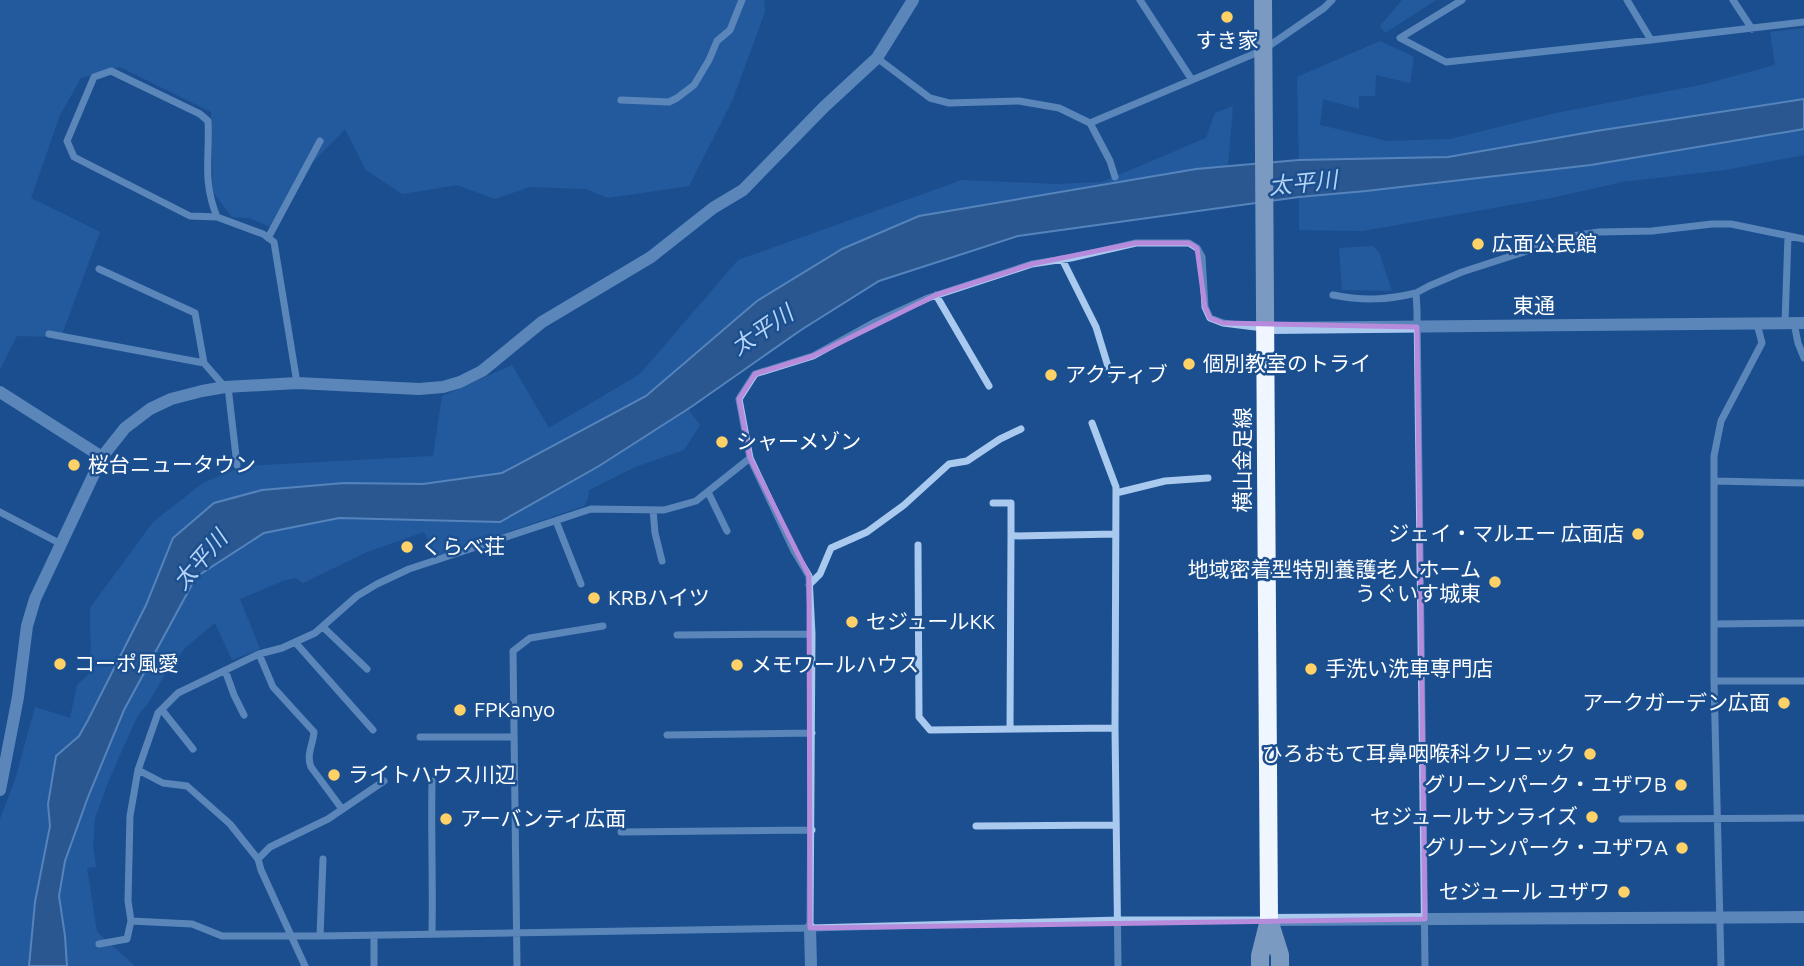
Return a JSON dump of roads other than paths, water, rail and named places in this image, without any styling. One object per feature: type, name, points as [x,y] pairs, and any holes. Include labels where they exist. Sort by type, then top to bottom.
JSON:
[{"type":"main road","name":"横山金足線","points":[[1260,966],[1269,920],[1263,0]]},
{"type":"main road","name":"横山金足線","points":[[1269,920],[1280,955],[1280,966]]},
{"type":"street","points":[[621,100],[669,102],[694,85],[717,41],[730,30],[742,0]]},
{"type":"street","points":[[0,790],[18,696],[27,626],[35,599],[102,457],[125,428],[150,409],[172,399],[226,387],[297,383],[419,389],[443,387],[482,371],[542,322],[652,257],[713,208],[743,190],[824,107],[877,58],[913,0]]},
{"type":"street","points":[[1140,0],[1192,80]]},
{"type":"street","points":[[1090,123],[1263,50],[1332,0]]},
{"type":"street","points":[[1462,0],[1400,38],[1446,62],[1804,22]]},
{"type":"street","points":[[1627,0],[1651,40]]},
{"type":"street","points":[[1733,0],[1752,29]]},
{"type":"street","points":[[877,58],[930,98],[949,103],[1019,101],[1059,108],[1090,123],[1110,161],[1115,177]]},
{"type":"street","points":[[217,217],[207,181],[208,121],[200,114],[111,71],[94,77],[68,141],[74,157],[190,216],[217,217],[274,242],[297,383]]},
{"type":"street","points":[[268,238],[320,141]]},
{"type":"street","points":[[1333,295],[1390,299],[1416,293],[1462,272],[1573,236],[1600,232],[1652,231],[1712,223],[1731,224],[1804,239]]},
{"type":"street","points":[[1788,236],[1795,323],[1804,358]]},
{"type":"street","points":[[811,966],[812,634],[809,576],[794,551],[750,458],[739,399],[755,374],[813,356],[873,323],[936,295],[1032,264],[1136,243],[1189,243],[1197,248],[1202,257],[1205,307],[1210,318],[1223,323],[1265,328]]},
{"type":"street","points":[[1062,259],[1096,327],[1110,373]]},
{"type":"street","points":[[100,269],[195,313],[204,363],[226,387],[237,465]]},
{"type":"street","points":[[1416,293],[1425,966]]},
{"type":"street","points":[[936,295],[989,386]]},
{"type":"street","name":"東通","points":[[1265,328],[1795,323]]},
{"type":"street","points":[[1721,966],[1714,681],[1715,444],[1721,421],[1762,343],[1758,324]]},
{"type":"street","points":[[48,334],[204,363]]},
{"type":"street","points":[[0,391],[102,457]]},
{"type":"street","points":[[1092,423],[1116,487],[1118,966]]},
{"type":"street","points":[[809,585],[820,574],[831,548],[867,533],[904,505],[949,464],[968,461],[1000,439],[1021,429]]},
{"type":"street","points":[[99,944],[127,939],[131,922],[128,901],[130,816],[138,770],[158,713],[178,693],[259,654],[315,634],[357,596],[409,569],[590,509],[664,510],[696,501],[750,458]]},
{"type":"street","points":[[1116,493],[1165,481],[1208,478]]},
{"type":"street","points":[[1714,481],[1804,483]]},
{"type":"street","points":[[708,492],[727,531]]},
{"type":"street","points":[[993,503],[1012,503],[1010,729]]},
{"type":"street","points":[[653,510],[662,561]]},
{"type":"street","points":[[0,512],[61,544]]},
{"type":"street","points":[[556,521],[581,584]]},
{"type":"street","points":[[1011,536],[1115,534]]},
{"type":"street","points":[[918,545],[919,717],[930,730],[1115,728]]},
{"type":"street","points":[[1715,624],[1804,623]]},
{"type":"street","points":[[517,966],[513,651],[530,638],[603,626]]},
{"type":"street","points":[[323,627],[367,669]]},
{"type":"street","points":[[677,635],[812,634]]},
{"type":"street","points":[[295,642],[373,730]]},
{"type":"street","points":[[259,654],[273,687],[314,732],[308,760],[342,810]]},
{"type":"street","points":[[225,670],[244,715]]},
{"type":"street","points":[[1714,681],[1804,681]]},
{"type":"street","points":[[162,710],[193,749]]},
{"type":"street","points":[[667,735],[812,733]]},
{"type":"street","points":[[420,737],[513,737]]},
{"type":"street","points":[[138,770],[163,783],[187,786],[230,824],[258,859],[305,966]]},
{"type":"street","points":[[432,781],[432,934]]},
{"type":"street","points":[[258,859],[270,847],[328,819],[384,782]]},
{"type":"street","points":[[1622,819],[1804,817]]},
{"type":"street","points":[[976,826],[1116,825]]},
{"type":"street","points":[[621,832],[811,830]]},
{"type":"street","points":[[320,936],[323,859]]},
{"type":"street","points":[[131,922],[192,923],[222,936],[320,936],[1119,920],[1804,917]]},
{"type":"street","points":[[374,934],[374,966]]},
{"type":"water","name":"太平川","points":[[1804,99],[1804,129],[1591,165],[1299,197],[1018,236],[879,281],[801,330],[691,407],[599,466],[500,522],[339,518],[264,533],[196,577],[124,710],[65,861],[59,896],[67,966],[29,966],[35,902],[50,826],[48,804],[56,756],[79,736],[88,720],[146,605],[173,538],[214,503],[262,490],[344,483],[423,484],[502,473],[646,396],[757,301],[842,249],[919,216],[1196,169],[1299,160],[1448,157]]},
{"type":"place","name":"すき家","points":[[1227,17]]},
{"type":"place","name":"広面公民館","points":[[1478,244]]},
{"type":"place","name":"個別教室のトライ","points":[[1189,364]]},
{"type":"place","name":"アクティブ","points":[[1051,375]]},
{"type":"place","name":"シャーメゾン","points":[[722,442]]},
{"type":"place","name":"桜台ニュータウン","points":[[74,465]]},
{"type":"place","name":"ジェイ・マルエー 広面店","points":[[1638,534]]},
{"type":"place","name":"くらべ荘","points":[[407,547]]},
{"type":"place","name":"地域密着型特別養護老人ホーム うぐいす城東","points":[[1495,582]]},
{"type":"place","name":"KRBハイツ","points":[[594,598]]},
{"type":"place","name":"セジュールKK","points":[[852,622]]},
{"type":"place","name":"コーポ風愛","points":[[60,664]]},
{"type":"place","name":"メモワールハウス","points":[[737,665]]},
{"type":"place","name":"手洗い洗車専門店","points":[[1311,669]]},
{"type":"place","name":"アークガーデン広面","points":[[1784,703]]},
{"type":"place","name":"FPKanyo","points":[[460,710]]},
{"type":"place","name":"ひろおもて耳鼻咽喉科クリニック","points":[[1590,754]]},
{"type":"place","name":"ライトハウス川辺","points":[[334,775]]},
{"type":"place","name":"グリーンパーク・ユザワB","points":[[1681,785]]},
{"type":"place","name":"セジュールサンライズ","points":[[1592,817]]},
{"type":"place","name":"アーバンティ広面","points":[[446,819]]},
{"type":"place","name":"グリーンパーク・ユザワA","points":[[1682,848]]},
{"type":"place","name":"セジュール ユザワ","points":[[1624,892]]}]
